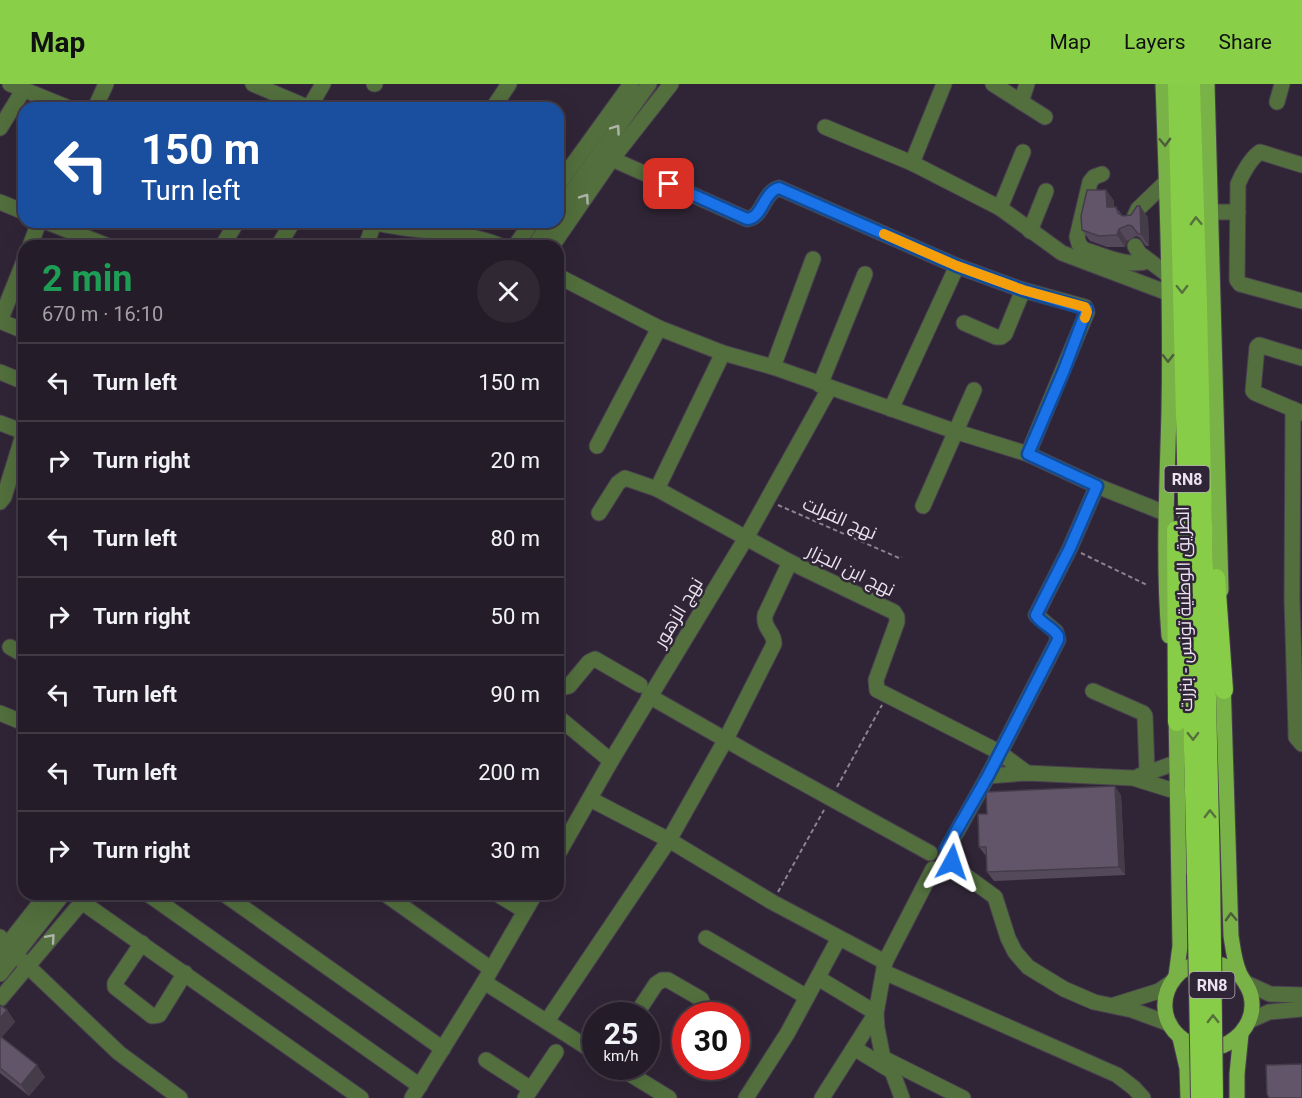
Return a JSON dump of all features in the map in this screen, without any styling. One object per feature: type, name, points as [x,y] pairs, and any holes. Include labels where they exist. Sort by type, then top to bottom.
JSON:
[{"type":"highway","name":"الطريق الوطنية تونس - بنزرت","points":[[1177,84],[1184,369],[1214,1098]]},
{"type":"highway","name":"الطريق الوطنية تونس - بنزرت","points":[[1191,84],[1198,306],[1203,873],[1200,1098]]},
{"type":"highway","points":[[1198,306],[1224,690]]},
{"type":"highway","points":[[1177,722],[1175,608],[1177,483],[1184,369]]},
{"type":"main road","points":[[1163,84],[1169,411],[1165,513],[1167,608],[1177,722],[1180,946],[1174,979],[1166,1002],[1170,1024],[1180,1038],[1187,1068],[1188,1098]]},
{"type":"main road","points":[[1207,84],[1231,936],[1243,979],[1251,995],[1252,1008],[1245,1027],[1237,1074],[1237,1098]]},
{"type":"main road","points":[[1174,979],[1187,967],[1201,962],[1215,962],[1228,966],[1243,979]]},
{"type":"main road","points":[[1180,1038],[1192,1045],[1205,1048],[1218,1047],[1231,1042],[1245,1027]]},
{"type":"street","points":[[98,102],[106,84]]},
{"type":"street","points":[[253,84],[295,102]]},
{"type":"street","points":[[312,102],[323,84]]},
{"type":"street","points":[[497,102],[509,84]]},
{"type":"street","points":[[564,177],[631,84]]},
{"type":"street","points":[[564,203],[650,84]]},
{"type":"street","points":[[556,240],[612,159],[671,84]]},
{"type":"street","points":[[912,163],[944,84]]},
{"type":"street","points":[[993,84],[1046,117]]},
{"type":"street","points":[[1021,102],[1027,84]]},
{"type":"street","points":[[1277,102],[1282,84]]},
{"type":"street","points":[[0,128],[17,87],[54,102]]},
{"type":"street","points":[[825,127],[912,163],[1000,208],[1062,253],[1168,292]]},
{"type":"street","points":[[1000,208],[1023,152]]},
{"type":"street","points":[[1302,165],[1264,152],[1258,153],[1238,184],[1238,282],[1302,301]]},
{"type":"street","points":[[612,159],[747,219],[755,216],[773,190],[779,188],[957,266],[1023,290],[1085,307],[1087,312],[1028,454]]},
{"type":"street","points":[[1102,174],[1094,177],[1090,182],[1077,237],[1079,244],[1083,249],[1128,263],[1137,265],[1149,261]]},
{"type":"street","points":[[1134,218],[1138,209],[1166,182]]},
{"type":"street","points":[[1030,231],[1046,191]]},
{"type":"street","points":[[0,202],[18,210]]},
{"type":"street","points":[[1210,212],[1238,212]]},
{"type":"street","points":[[62,228],[93,240]]},
{"type":"street","points":[[404,228],[484,240]]},
{"type":"street","points":[[1135,246],[1139,253],[1168,275]]},
{"type":"street","points":[[773,367],[813,259]]},
{"type":"street","points":[[891,409],[957,266]]},
{"type":"street","name":"نهج الزهور","points":[[564,844],[611,761],[645,691],[746,538],[767,500],[825,387],[865,274]]},
{"type":"street","points":[[18,276],[0,321],[18,328]]},
{"type":"street","points":[[564,279],[659,328],[723,354],[773,367],[825,387],[1028,454],[1097,486],[1165,513]]},
{"type":"street","points":[[964,323],[1001,337],[1005,334],[1023,290]]},
{"type":"street","points":[[597,446],[659,328]]},
{"type":"street","points":[[1302,358],[1261,345],[1257,347],[1254,393],[1298,411],[1293,542],[1297,602],[1296,737],[1302,744]]},
{"type":"street","points":[[657,489],[723,354]]},
{"type":"street","points":[[0,372],[18,380]]},
{"type":"street","points":[[923,506],[954,431],[974,390]]},
{"type":"street","points":[[0,423],[18,433]]},
{"type":"street","points":[[0,502],[4,497],[18,452]]},
{"type":"street","name":"نهج ابن الجزار","points":[[599,513],[618,483],[625,478],[657,489],[790,562],[894,612],[897,622],[876,680],[877,690],[999,752]]},
{"type":"street","points":[[946,849],[988,776],[1058,640],[1056,632],[1036,615],[1070,548],[1097,486]]},
{"type":"street","points":[[1293,542],[1302,528]]},
{"type":"street","points":[[547,1021],[669,840],[726,739],[774,644],[773,636],[765,625],[765,615],[790,562]]},
{"type":"street","points":[[10,647],[18,652]]},
{"type":"street","points":[[564,686],[569,686],[589,662],[595,659],[782,772],[930,853]]},
{"type":"street","points":[[1093,691],[1143,713],[1145,716],[1140,775]]},
{"type":"street","points":[[0,713],[18,720]]},
{"type":"street","points":[[564,722],[611,761]]},
{"type":"street","points":[[999,752],[1027,773]]},
{"type":"street","points":[[988,776],[1027,773],[1140,775],[1178,762]]},
{"type":"street","points":[[1140,775],[1178,792]]},
{"type":"street","points":[[590,799],[669,840],[884,967],[1117,1075],[1143,1098]]},
{"type":"street","points":[[938,848],[946,849],[952,857],[951,865],[942,871],[933,870],[928,862],[930,853],[938,848]]},
{"type":"street","points":[[951,865],[995,897],[1012,945],[1028,967],[1064,989],[1094,1002],[1114,1005],[1170,1024]]},
{"type":"street","points":[[902,1098],[879,1045],[876,1013],[884,967],[933,870]]},
{"type":"street","points":[[0,974],[6,948],[42,900]]},
{"type":"street","points":[[6,948],[57,900]]},
{"type":"street","points":[[0,999],[83,900]]},
{"type":"street","points":[[88,900],[142,943],[361,1098]]},
{"type":"street","points":[[156,900],[415,1095],[531,900]]},
{"type":"street","points":[[232,900],[443,1049]]},
{"type":"street","points":[[394,900],[547,1021],[582,1044]]},
{"type":"street","points":[[508,900],[525,910]]},
{"type":"street","points":[[706,938],[807,997]]},
{"type":"street","points":[[746,1098],[839,939]]},
{"type":"street","points":[[142,943],[115,983],[115,987],[152,1016],[159,1015],[185,973]]},
{"type":"street","points":[[6,948],[27,965],[119,1053],[180,1098]]},
{"type":"street","points":[[818,978],[876,1013]]},
{"type":"street","points":[[1114,1005],[1159,991],[1174,979]]},
{"type":"street","points":[[1243,979],[1270,994],[1302,995]]},
{"type":"street","points":[[645,1002],[656,984],[662,980],[668,980],[701,999],[702,1002]]},
{"type":"street","points":[[1245,1027],[1269,1012],[1302,1009]]},
{"type":"street","points":[[822,1098],[876,1013]]},
{"type":"street","points":[[854,1048],[963,1098]]},
{"type":"street","points":[[486,1060],[528,1094],[556,1052]]},
{"type":"street","points":[[638,1080],[664,1097]]},
{"type":"path","name":"نهج الفرلت","points":[[767,500],[899,558],[902,557]]},
{"type":"path","points":[[1070,548],[1147,585]]},
{"type":"building","points":[[1087,190],[1106,190],[1107,207],[1116,207],[1118,213],[1123,216],[1131,215],[1137,206],[1140,206],[1141,234],[1128,225],[1119,229],[1117,235],[1099,236],[1082,230],[1081,216]]},
{"type":"building","points":[[1115,786],[1119,867],[987,872],[986,847],[979,847],[978,814],[987,814],[986,792]]},
{"type":"building","points":[[0,1005],[7,1010],[0,1018]]},
{"type":"building","points":[[0,1036],[37,1065],[21,1085],[0,1068]]},
{"type":"building","points":[[1302,1064],[1302,1098],[1269,1098],[1266,1065]]},
{"type":"slow traffic","points":[[884,234],[957,266],[1023,290],[1085,307],[1087,312],[1085,318]]},
{"type":"route","points":[[669,184],[747,219],[752,219],[773,190],[779,188],[957,266],[1023,290],[1087,309],[1028,454],[1097,486],[1070,548],[1036,615],[1056,632],[1058,640],[988,776],[946,849],[952,857],[952,862]]}]
